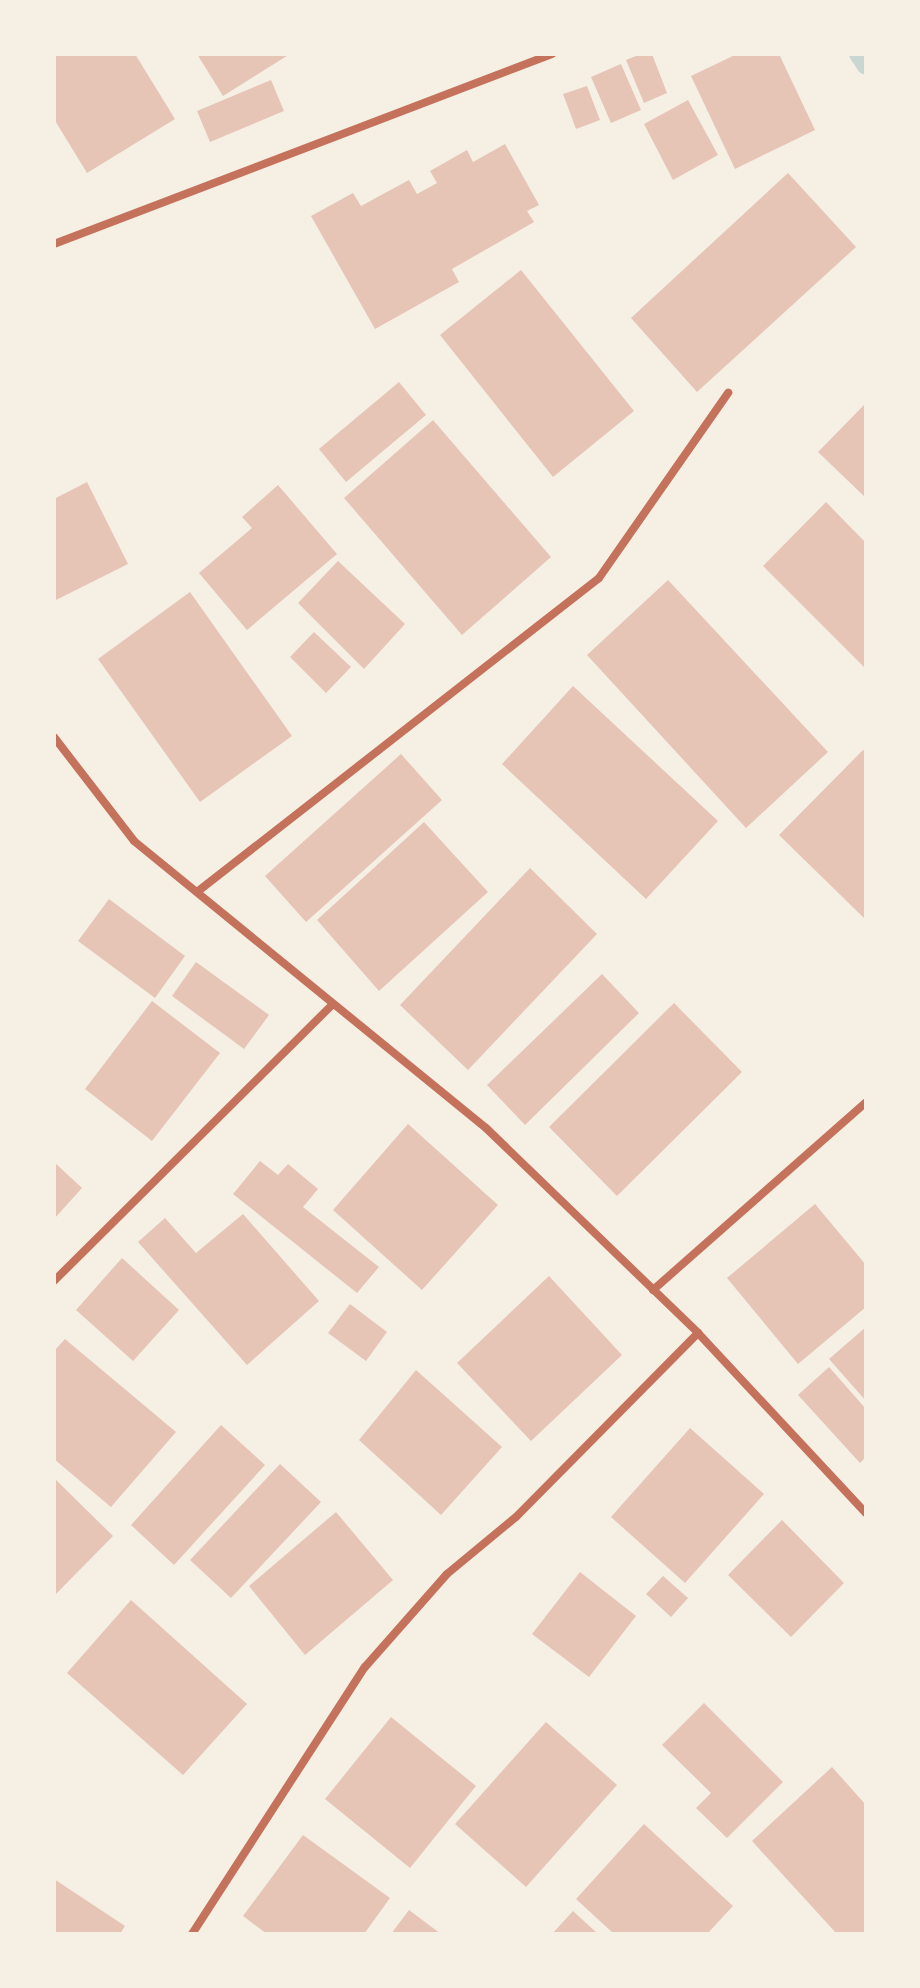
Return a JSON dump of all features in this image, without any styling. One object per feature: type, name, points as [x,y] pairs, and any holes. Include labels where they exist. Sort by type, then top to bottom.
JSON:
[{"type":"street","points":[[54,244],[552,54]]},
{"type":"street","points":[[197,892],[599,578],[728,393]]},
{"type":"street","points":[[54,737],[134,841],[486,1128],[698,1333],[866,1513]]},
{"type":"street","points":[[54,1281],[332,1005]]},
{"type":"street","points":[[653,1290],[866,1102]]},
{"type":"street","points":[[192,1934],[365,1667],[447,1574],[516,1517],[698,1333]]},
{"type":"building","points":[[54,54],[135,54],[175,119],[87,173],[54,119]]},
{"type":"building","points":[[197,54],[290,54],[223,96]]},
{"type":"building","points":[[641,54],[652,54],[667,93],[644,103],[626,60]]},
{"type":"building","points":[[737,54],[779,54],[815,130],[735,169],[691,76]]},
{"type":"building","points":[[621,64],[641,110],[611,123],[591,77]]},
{"type":"building","points":[[271,80],[284,111],[210,142],[197,111]]},
{"type":"building","points":[[587,86],[600,120],[576,129],[563,94]]},
{"type":"building","points":[[688,100],[718,155],[673,180],[644,124]]},
{"type":"building","points":[[505,144],[539,205],[527,211],[534,222],[452,269],[459,282],[375,329],[311,216],[353,193],[361,206],[409,180],[417,194],[437,183],[430,171],[467,150],[473,162]]},
{"type":"building","points":[[788,173],[856,247],[697,392],[631,318]]},
{"type":"building","points":[[521,270],[634,411],[553,477],[440,335]]},
{"type":"building","points":[[399,382],[426,415],[346,482],[319,449]]},
{"type":"building","points":[[866,403],[866,498],[818,452]]},
{"type":"building","points":[[433,420],[551,557],[462,635],[344,498]]},
{"type":"building","points":[[87,482],[128,564],[54,601],[54,499]]},
{"type":"building","points":[[278,485],[337,554],[247,630],[199,573],[252,528],[242,517]]},
{"type":"building","points":[[826,502],[866,543],[866,669],[763,566]]},
{"type":"building","points":[[338,561],[405,624],[364,669],[298,603]]},
{"type":"building","points":[[668,580],[828,752],[746,828],[587,655]]},
{"type":"building","points":[[190,592],[292,736],[200,802],[98,659]]},
{"type":"building","points":[[314,632],[351,667],[326,693],[290,657]]},
{"type":"building","points":[[573,686],[718,821],[646,899],[502,764]]},
{"type":"building","points":[[863,750],[866,753],[866,920],[779,835]]},
{"type":"building","points":[[401,754],[442,800],[306,922],[265,876]]},
{"type":"building","points":[[424,822],[488,892],[379,991],[317,920]]},
{"type":"building","points":[[530,868],[597,934],[468,1070],[400,1005]]},
{"type":"building","points":[[109,899],[185,956],[155,998],[78,941]]},
{"type":"building","points":[[196,962],[269,1015],[244,1049],[172,996]]},
{"type":"building","points":[[602,974],[639,1013],[525,1125],[487,1085]]},
{"type":"building","points":[[152,1001],[220,1053],[152,1141],[85,1089]]},
{"type":"building","points":[[674,1003],[742,1072],[617,1196],[549,1127]]},
{"type":"building","points":[[408,1124],[498,1205],[422,1290],[333,1210]]},
{"type":"building","points":[[260,1161],[278,1175],[288,1164],[318,1189],[303,1207],[379,1267],[357,1293],[233,1194]]},
{"type":"building","points":[[54,1162],[82,1188],[54,1219]]},
{"type":"building","points":[[815,1204],[866,1265],[866,1307],[798,1364],[727,1278]]},
{"type":"building","points":[[243,1214],[319,1301],[247,1365],[138,1242],[165,1218],[196,1253]]},
{"type":"building","points":[[122,1258],[179,1310],[133,1361],[76,1310]]},
{"type":"building","points":[[549,1276],[622,1355],[531,1441],[457,1363]]},
{"type":"building","points":[[350,1304],[387,1332],[366,1361],[328,1333]]},
{"type":"building","points":[[866,1327],[866,1401],[829,1359]]},
{"type":"building","points":[[65,1339],[176,1432],[111,1507],[54,1459],[54,1351]]},
{"type":"building","points":[[829,1367],[866,1409],[866,1457],[860,1463],[798,1395]]},
{"type":"building","points":[[416,1370],[502,1447],[441,1515],[359,1440]]},
{"type":"building","points":[[221,1425],[265,1465],[174,1565],[131,1525]]},
{"type":"building","points":[[690,1428],[764,1494],[685,1583],[611,1517]]},
{"type":"building","points":[[280,1464],[321,1502],[231,1598],[190,1560]]},
{"type":"building","points":[[54,1478],[113,1536],[54,1596]]},
{"type":"building","points":[[336,1512],[393,1580],[305,1655],[249,1586]]},
{"type":"building","points":[[782,1520],[844,1583],[791,1637],[728,1575]]},
{"type":"building","points":[[580,1572],[636,1616],[589,1677],[532,1634]]},
{"type":"building","points":[[663,1576],[688,1598],[671,1617],[646,1594]]},
{"type":"building","points":[[131,1600],[247,1704],[183,1775],[67,1673]]},
{"type":"building","points":[[704,1703],[783,1782],[727,1838],[696,1808],[711,1793],[662,1745]]},
{"type":"building","points":[[391,1717],[476,1786],[410,1868],[325,1799]]},
{"type":"building","points":[[546,1722],[617,1785],[526,1887],[455,1824]]},
{"type":"building","points":[[832,1767],[866,1805],[866,1934],[837,1934],[752,1841]]},
{"type":"building","points":[[644,1824],[733,1906],[707,1934],[614,1934],[576,1899]]},
{"type":"building","points":[[303,1835],[390,1898],[364,1934],[267,1934],[243,1916]]},
{"type":"building","points":[[54,1879],[125,1926],[120,1934],[54,1934]]},
{"type":"building","points":[[409,1910],[441,1934],[391,1934]]},
{"type":"building","points":[[573,1911],[598,1934],[552,1934]]},
{"type":"waterway","points":[[858,54],[866,66]]}]
